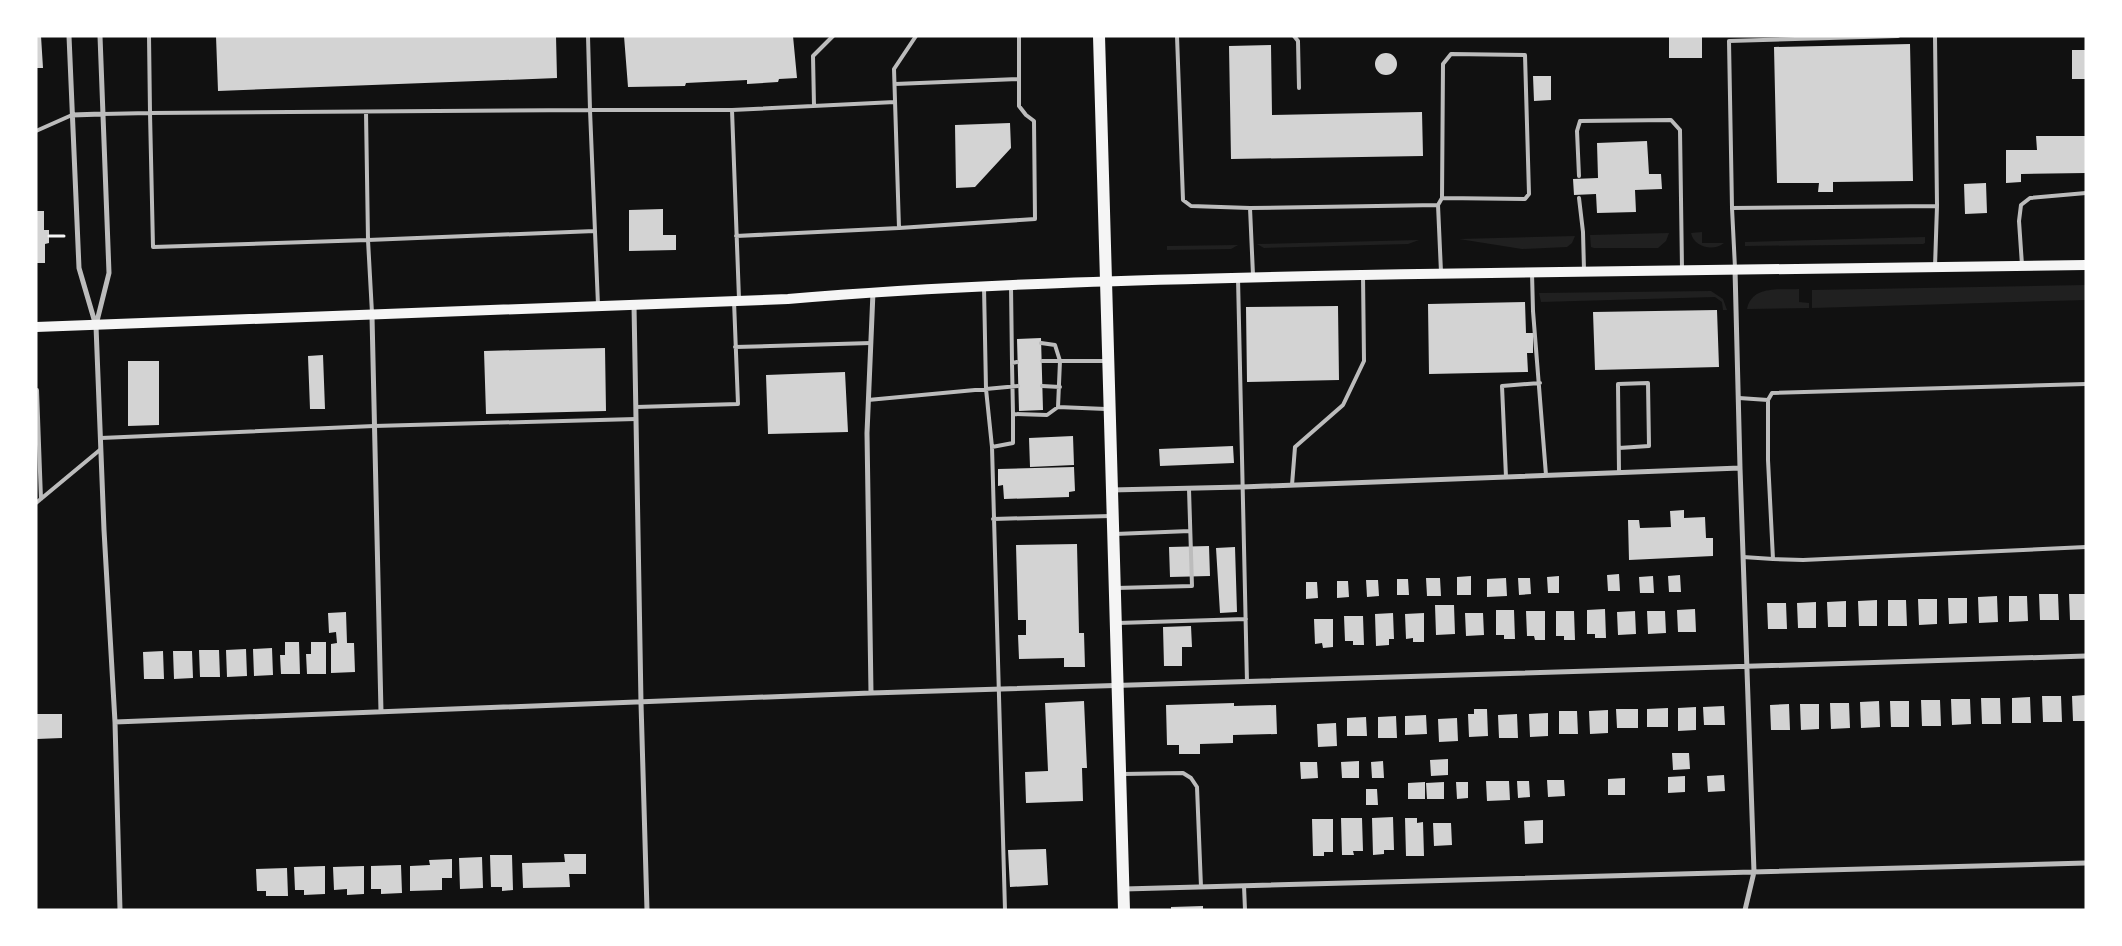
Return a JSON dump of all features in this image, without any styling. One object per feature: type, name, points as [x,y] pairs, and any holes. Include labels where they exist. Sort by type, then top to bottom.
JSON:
[{"type":"main road","points":[[1099,36],[1124,910]]},
{"type":"main road","points":[[36,327],[598,307],[874,292],[1253,277],[1440,272],[2086,265]]},
{"type":"street","points":[[68,36],[79,268],[96,326],[115,722],[120,910]]},
{"type":"street","points":[[96,326],[109,273],[100,36]]},
{"type":"street","points":[[72,115],[102,114]]},
{"type":"street","points":[[1736,269],[1740,468],[1754,872],[1745,910]]},
{"type":"street","points":[[871,693],[867,433],[874,292]]},
{"type":"street","points":[[634,305],[641,703],[647,910]]},
{"type":"street","points":[[372,316],[381,712]]},
{"type":"street","points":[[1111,490],[1189,489],[1740,468]]},
{"type":"street","points":[[115,722],[871,693],[2086,656]]},
{"type":"street","points":[[1124,889],[2086,864]]},
{"type":"lane","points":[[149,36],[153,247],[596,231]]},
{"type":"lane","points":[[588,36],[598,307]]},
{"type":"lane","points":[[814,106],[813,56],[833,36]]},
{"type":"lane","points":[[899,228],[894,69],[916,36]]},
{"type":"lane","points":[[736,236],[899,228],[1035,218],[1034,121],[1019,106],[1020,36]]},
{"type":"lane","points":[[1177,36],[1183,200],[1191,206],[1250,208],[1438,205]]},
{"type":"lane","points":[[1294,36],[1298,41],[1299,88]]},
{"type":"lane","points":[[1736,269],[1732,208],[1728,41],[1898,36]]},
{"type":"lane","points":[[1935,36],[1937,206],[1935,266]]},
{"type":"lane","points":[[1440,272],[1438,205],[1442,198],[1443,64],[1450,54],[1526,55],[1529,194],[1525,199],[1442,198]]},
{"type":"lane","points":[[894,84],[1019,79]]},
{"type":"lane","points":[[102,114],[732,110],[895,102]]},
{"type":"lane","points":[[636,407],[738,404],[735,347],[736,236],[732,110]]},
{"type":"lane","points":[[366,112],[368,240],[372,316]]},
{"type":"lane","points":[[36,131],[72,115]]},
{"type":"lane","points":[[1579,176],[1577,131],[1580,121],[1671,120],[1680,130],[1682,269]]},
{"type":"lane","points":[[2022,266],[2019,221],[2021,205],[2030,198],[2086,193]]},
{"type":"lane","points":[[1579,198],[1583,232],[1584,270]]},
{"type":"lane","points":[[1732,208],[1937,206]]},
{"type":"lane","points":[[1250,208],[1253,277]]},
{"type":"lane","points":[[1532,271],[1533,311],[1546,475]]},
{"type":"lane","points":[[1292,485],[1295,447],[1343,405],[1364,361],[1364,275]]},
{"type":"lane","points":[[1238,278],[1247,682]]},
{"type":"lane","points":[[992,447],[1013,443],[1011,286]]},
{"type":"lane","points":[[984,287],[986,388],[992,447],[1005,910]]},
{"type":"lane","points":[[735,347],[871,343]]},
{"type":"lane","points":[[1012,343],[1017,343]]},
{"type":"lane","points":[[1041,343],[1055,345],[1060,361],[1058,407]]},
{"type":"lane","points":[[1042,362],[1107,361]]},
{"type":"lane","points":[[1012,363],[1018,362]]},
{"type":"lane","points":[[1506,477],[1502,386],[1540,383]]},
{"type":"lane","points":[[1619,448],[1650,446],[1648,383],[1618,384],[1619,472]]},
{"type":"lane","points":[[1773,559],[1768,460],[1768,400],[1772,393],[2086,384]]},
{"type":"lane","points":[[868,400],[1018,386]]},
{"type":"lane","points":[[1042,386],[1060,387]]},
{"type":"lane","points":[[37,390],[41,499]]},
{"type":"lane","points":[[1739,398],[1768,400]]},
{"type":"lane","points":[[1013,414],[1047,415],[1058,407],[1109,409]]},
{"type":"lane","points":[[100,438],[374,426],[636,419]]},
{"type":"lane","points":[[36,503],[101,449]]},
{"type":"lane","points":[[1114,588],[1192,586],[1189,489]]},
{"type":"lane","points":[[993,519],[1112,516]]},
{"type":"lane","points":[[1112,534],[1190,531]]},
{"type":"lane","points":[[1743,557],[1803,560],[2086,547]]},
{"type":"lane","points":[[1115,623],[1246,619]]},
{"type":"lane","points":[[1120,774],[1183,773],[1191,778],[1197,787],[1201,887]]},
{"type":"lane","points":[[1244,886],[1245,910]]},
{"type":"path","points":[[49,236],[64,236]]},
{"type":"shaded area","points":[[1702,232],[1702,243],[1724,243],[1715,247],[1700,245],[1691,233]]},
{"type":"shaded area","points":[[1669,233],[1666,241],[1658,248],[1591,247],[1590,235]]},
{"type":"shaded area","points":[[1575,236],[1572,243],[1567,247],[1522,249],[1459,239]]},
{"type":"shaded area","points":[[1925,237],[1925,243],[1923,244],[1745,246],[1745,242]]},
{"type":"shaded area","points":[[1419,240],[1408,244],[1264,248],[1257,244]]},
{"type":"shaded area","points":[[1238,245],[1231,249],[1167,250],[1167,246]]},
{"type":"shaded area","points":[[2086,285],[2086,300],[1812,308],[1812,290]]},
{"type":"shaded area","points":[[1775,289],[1799,289],[1799,302],[1809,303],[1809,308],[1747,309],[1750,301],[1760,292]]},
{"type":"shaded area","points":[[1711,291],[1723,299],[1727,310],[1723,310],[1722,302],[1715,297],[1541,302],[1539,293]]},
{"type":"building","points":[[36,36],[41,36],[43,68],[36,68]]},
{"type":"building","points":[[216,36],[556,36],[557,78],[218,91]]},
{"type":"building","points":[[624,36],[793,36],[797,78],[779,79],[778,82],[747,84],[747,80],[686,83],[685,86],[628,87]]},
{"type":"building","points":[[1669,36],[1702,36],[1702,58],[1669,58]]},
{"type":"building","points":[[1910,44],[1913,181],[1833,182],[1833,192],[1818,192],[1819,183],[1777,183],[1774,47]]},
{"type":"building","points":[[1271,45],[1272,115],[1422,112],[1423,156],[1231,159],[1229,46]]},
{"type":"building","points":[[2072,50],[2086,50],[2086,79],[2072,79]]},
{"type":"building","points":[[1386,53],[1394,56],[1397,64],[1394,72],[1386,75],[1378,72],[1375,64],[1378,56]]},
{"type":"building","points":[[1533,76],[1551,76],[1551,100],[1534,101]]},
{"type":"building","points":[[1010,123],[1011,148],[975,187],[956,188],[955,125]]},
{"type":"building","points":[[2036,136],[2086,136],[2086,173],[2021,174],[2021,182],[2006,183],[2006,150],[2037,150]]},
{"type":"building","points":[[1647,141],[1649,174],[1661,174],[1662,189],[1635,190],[1636,212],[1597,213],[1596,194],[1574,195],[1573,179],[1598,178],[1597,143]]},
{"type":"building","points":[[1986,183],[1987,213],[1965,214],[1964,184]]},
{"type":"building","points":[[663,209],[663,235],[676,235],[676,250],[629,251],[629,210]]},
{"type":"building","points":[[36,211],[44,211],[44,230],[49,230],[49,243],[45,244],[45,263],[36,263]]},
{"type":"building","points":[[1525,302],[1526,333],[1533,333],[1533,353],[1527,353],[1528,372],[1429,374],[1428,304]]},
{"type":"building","points":[[1338,306],[1339,380],[1247,382],[1246,307]]},
{"type":"building","points":[[1717,310],[1719,367],[1595,370],[1593,312]]},
{"type":"building","points":[[1041,338],[1043,410],[1019,411],[1017,339]]},
{"type":"building","points":[[605,348],[606,411],[486,414],[484,351]]},
{"type":"building","points":[[323,355],[325,409],[310,409],[308,356]]},
{"type":"building","points":[[128,361],[159,361],[159,425],[128,426]]},
{"type":"building","points":[[845,372],[848,432],[768,434],[766,375]]},
{"type":"building","points":[[1073,436],[1074,465],[1030,467],[1029,438]]},
{"type":"building","points":[[1233,446],[1234,463],[1160,466],[1159,449]]},
{"type":"building","points":[[1074,467],[1075,491],[1069,492],[1069,497],[1004,499],[1003,485],[998,486],[998,469]]},
{"type":"building","points":[[1684,510],[1684,518],[1705,517],[1706,538],[1713,538],[1713,556],[1629,560],[1628,520],[1639,520],[1640,528],[1671,527],[1670,511]]},
{"type":"building","points":[[1077,544],[1079,633],[1084,633],[1085,667],[1064,667],[1064,658],[1019,659],[1018,635],[1026,635],[1026,620],[1018,620],[1016,545]]},
{"type":"building","points":[[1209,546],[1210,576],[1170,577],[1169,547]]},
{"type":"building","points":[[1235,547],[1237,612],[1220,613],[1216,548]]},
{"type":"building","points":[[1619,574],[1620,591],[1608,591],[1607,575]]},
{"type":"building","points":[[1680,575],[1681,592],[1669,592],[1668,576]]},
{"type":"building","points":[[1471,576],[1471,595],[1457,595],[1457,577]]},
{"type":"building","points":[[1559,576],[1559,593],[1548,593],[1547,577]]},
{"type":"building","points":[[1653,576],[1654,593],[1640,593],[1639,577]]},
{"type":"building","points":[[1426,578],[1440,578],[1441,596],[1427,596]]},
{"type":"building","points":[[1506,578],[1507,596],[1487,597],[1487,579]]},
{"type":"building","points":[[1518,578],[1530,578],[1531,594],[1519,595]]},
{"type":"building","points":[[1397,579],[1408,579],[1409,595],[1397,595]]},
{"type":"building","points":[[1366,580],[1378,580],[1379,596],[1367,597]]},
{"type":"building","points":[[1337,581],[1348,581],[1349,597],[1337,598]]},
{"type":"building","points":[[1306,582],[1317,582],[1318,598],[1306,599]]},
{"type":"building","points":[[2039,594],[2058,594],[2059,620],[2040,620]]},
{"type":"building","points":[[2069,594],[2086,594],[2086,620],[2070,620]]},
{"type":"building","points":[[1997,596],[1998,622],[1979,623],[1978,597]]},
{"type":"building","points":[[2009,596],[2027,596],[2028,621],[2009,622]]},
{"type":"building","points":[[1948,598],[1967,598],[1967,623],[1949,624]]},
{"type":"building","points":[[1918,599],[1937,599],[1937,624],[1919,625]]},
{"type":"building","points":[[1877,600],[1877,626],[1859,626],[1858,601]]},
{"type":"building","points":[[1888,600],[1906,600],[1907,626],[1888,626]]},
{"type":"building","points":[[1846,601],[1846,627],[1828,627],[1827,602]]},
{"type":"building","points":[[1816,602],[1816,628],[1798,628],[1797,603]]},
{"type":"building","points":[[1767,603],[1786,603],[1787,629],[1768,629]]},
{"type":"building","points":[[1435,605],[1454,605],[1455,634],[1436,635]]},
{"type":"building","points":[[1605,609],[1606,638],[1595,638],[1595,634],[1587,634],[1587,610]]},
{"type":"building","points":[[1695,609],[1696,632],[1678,632],[1677,610]]},
{"type":"building","points":[[1496,610],[1514,610],[1515,639],[1504,639],[1504,635],[1496,635]]},
{"type":"building","points":[[1526,611],[1545,611],[1545,640],[1535,640],[1534,636],[1527,636]]},
{"type":"building","points":[[1556,611],[1574,611],[1575,640],[1564,640],[1564,636],[1556,636]]},
{"type":"building","points":[[1635,611],[1636,634],[1618,635],[1617,612]]},
{"type":"building","points":[[1647,611],[1665,611],[1666,633],[1648,634]]},
{"type":"building","points":[[346,612],[347,643],[354,643],[355,672],[331,673],[331,644],[337,643],[336,632],[329,633],[328,613]]},
{"type":"building","points":[[1393,613],[1394,639],[1389,639],[1389,645],[1376,646],[1375,614]]},
{"type":"building","points":[[1424,613],[1424,642],[1413,642],[1413,638],[1406,639],[1405,614]]},
{"type":"building","points":[[1465,613],[1483,613],[1484,635],[1466,636]]},
{"type":"building","points":[[1344,616],[1363,616],[1364,645],[1353,645],[1353,641],[1345,641]]},
{"type":"building","points":[[1314,619],[1333,619],[1333,647],[1323,648],[1322,643],[1315,644]]},
{"type":"building","points":[[1191,626],[1192,647],[1182,647],[1182,666],[1164,666],[1163,627]]},
{"type":"building","points":[[285,642],[299,642],[300,674],[281,674],[280,655],[285,655]]},
{"type":"building","points":[[311,642],[326,642],[326,674],[307,674],[306,654],[311,654]]},
{"type":"building","points":[[272,648],[273,675],[254,676],[253,649]]},
{"type":"building","points":[[246,649],[247,676],[227,677],[226,650]]},
{"type":"building","points":[[199,650],[219,650],[220,677],[200,677]]},
{"type":"building","points":[[163,651],[164,679],[144,679],[143,652]]},
{"type":"building","points":[[173,651],[192,651],[193,678],[174,679]]},
{"type":"building","points":[[2086,695],[2086,721],[2073,721],[2072,696]]},
{"type":"building","points":[[2042,696],[2061,696],[2062,722],[2043,722]]},
{"type":"building","points":[[2030,697],[2031,723],[2012,723],[2012,698]]},
{"type":"building","points":[[1981,698],[2000,698],[2001,724],[1982,724]]},
{"type":"building","points":[[1951,699],[1970,699],[1971,724],[1952,725]]},
{"type":"building","points":[[1921,700],[1940,700],[1941,726],[1922,726]]},
{"type":"building","points":[[1084,701],[1087,768],[1082,768],[1083,801],[1026,803],[1025,772],[1048,771],[1045,703]]},
{"type":"building","points":[[1879,701],[1880,727],[1861,728],[1860,702]]},
{"type":"building","points":[[1890,701],[1909,701],[1909,727],[1891,727]]},
{"type":"building","points":[[1234,703],[1234,706],[1276,705],[1277,734],[1233,735],[1233,743],[1200,744],[1200,754],[1179,754],[1179,745],[1167,745],[1166,705]]},
{"type":"building","points":[[1830,703],[1849,703],[1850,728],[1831,729]]},
{"type":"building","points":[[1789,704],[1790,730],[1771,730],[1770,705]]},
{"type":"building","points":[[1800,704],[1819,704],[1819,729],[1801,730]]},
{"type":"building","points":[[1724,706],[1725,725],[1704,725],[1703,707]]},
{"type":"building","points":[[1696,707],[1696,730],[1678,731],[1678,708]]},
{"type":"building","points":[[1668,708],[1668,727],[1647,727],[1647,709]]},
{"type":"building","points":[[1474,709],[1487,709],[1488,736],[1469,737],[1468,714],[1474,714]]},
{"type":"building","points":[[1616,709],[1638,709],[1638,728],[1617,728]]},
{"type":"building","points":[[1608,710],[1608,733],[1590,734],[1589,711]]},
{"type":"building","points":[[1559,711],[1577,711],[1578,734],[1559,734]]},
{"type":"building","points":[[1548,713],[1548,736],[1530,737],[1529,714]]},
{"type":"building","points":[[36,714],[62,714],[62,738],[37,739]]},
{"type":"building","points":[[1517,714],[1518,738],[1499,738],[1498,715]]},
{"type":"building","points":[[1426,715],[1427,734],[1405,735],[1405,716]]},
{"type":"building","points":[[1396,716],[1397,738],[1378,738],[1378,717]]},
{"type":"building","points":[[1366,717],[1367,736],[1347,736],[1347,718]]},
{"type":"building","points":[[1457,718],[1458,741],[1439,742],[1438,719]]},
{"type":"building","points":[[1336,723],[1337,746],[1318,747],[1317,724]]},
{"type":"building","points":[[1672,753],[1689,753],[1690,769],[1673,770]]},
{"type":"building","points":[[1448,759],[1448,775],[1431,776],[1430,760]]},
{"type":"building","points":[[1359,761],[1359,778],[1342,778],[1341,762]]},
{"type":"building","points":[[1383,761],[1384,778],[1372,778],[1371,762]]},
{"type":"building","points":[[1300,762],[1317,762],[1318,778],[1301,779]]},
{"type":"building","points":[[1724,775],[1725,791],[1708,792],[1707,776]]},
{"type":"building","points":[[1685,776],[1685,792],[1668,793],[1668,777]]},
{"type":"building","points":[[1625,778],[1625,795],[1608,795],[1608,779]]},
{"type":"building","points":[[1547,780],[1564,780],[1565,796],[1548,797]]},
{"type":"building","points":[[1486,781],[1509,781],[1510,800],[1487,801]]},
{"type":"building","points":[[1517,781],[1529,781],[1530,797],[1518,798]]},
{"type":"building","points":[[1425,782],[1425,799],[1408,799],[1408,783]]},
{"type":"building","points":[[1444,782],[1444,799],[1427,799],[1426,783]]},
{"type":"building","points":[[1456,782],[1468,782],[1468,798],[1457,799]]},
{"type":"building","points":[[1366,789],[1377,789],[1378,805],[1366,805]]},
{"type":"building","points":[[1393,817],[1394,850],[1384,850],[1384,854],[1373,855],[1372,818]]},
{"type":"building","points":[[1341,818],[1362,818],[1363,851],[1353,851],[1354,855],[1342,855]]},
{"type":"building","points":[[1405,818],[1417,818],[1417,823],[1423,822],[1424,856],[1406,856]]},
{"type":"building","points":[[1312,819],[1333,819],[1333,852],[1324,852],[1324,856],[1313,856]]},
{"type":"building","points":[[1543,820],[1543,843],[1525,844],[1524,821]]},
{"type":"building","points":[[1433,823],[1451,823],[1452,845],[1434,846]]},
{"type":"building","points":[[1046,849],[1048,885],[1010,887],[1008,850]]},
{"type":"building","points":[[564,854],[586,854],[586,874],[569,874],[570,887],[523,888],[522,863],[565,862]]},
{"type":"building","points":[[490,855],[512,855],[513,890],[502,891],[502,887],[491,887]]},
{"type":"building","points":[[482,857],[483,888],[460,889],[459,858]]},
{"type":"building","points":[[452,859],[452,878],[442,878],[442,890],[410,891],[410,866],[430,865],[429,860]]},
{"type":"building","points":[[401,865],[402,893],[381,894],[381,889],[371,889],[371,866]]},
{"type":"building","points":[[325,866],[325,894],[304,895],[304,890],[295,890],[294,867]]},
{"type":"building","points":[[364,866],[364,894],[347,895],[347,889],[334,890],[333,867]]},
{"type":"building","points":[[287,868],[288,896],[266,896],[266,891],[257,891],[256,869]]},
{"type":"building","points":[[1203,906],[1203,910],[1171,910],[1171,907]]}]
